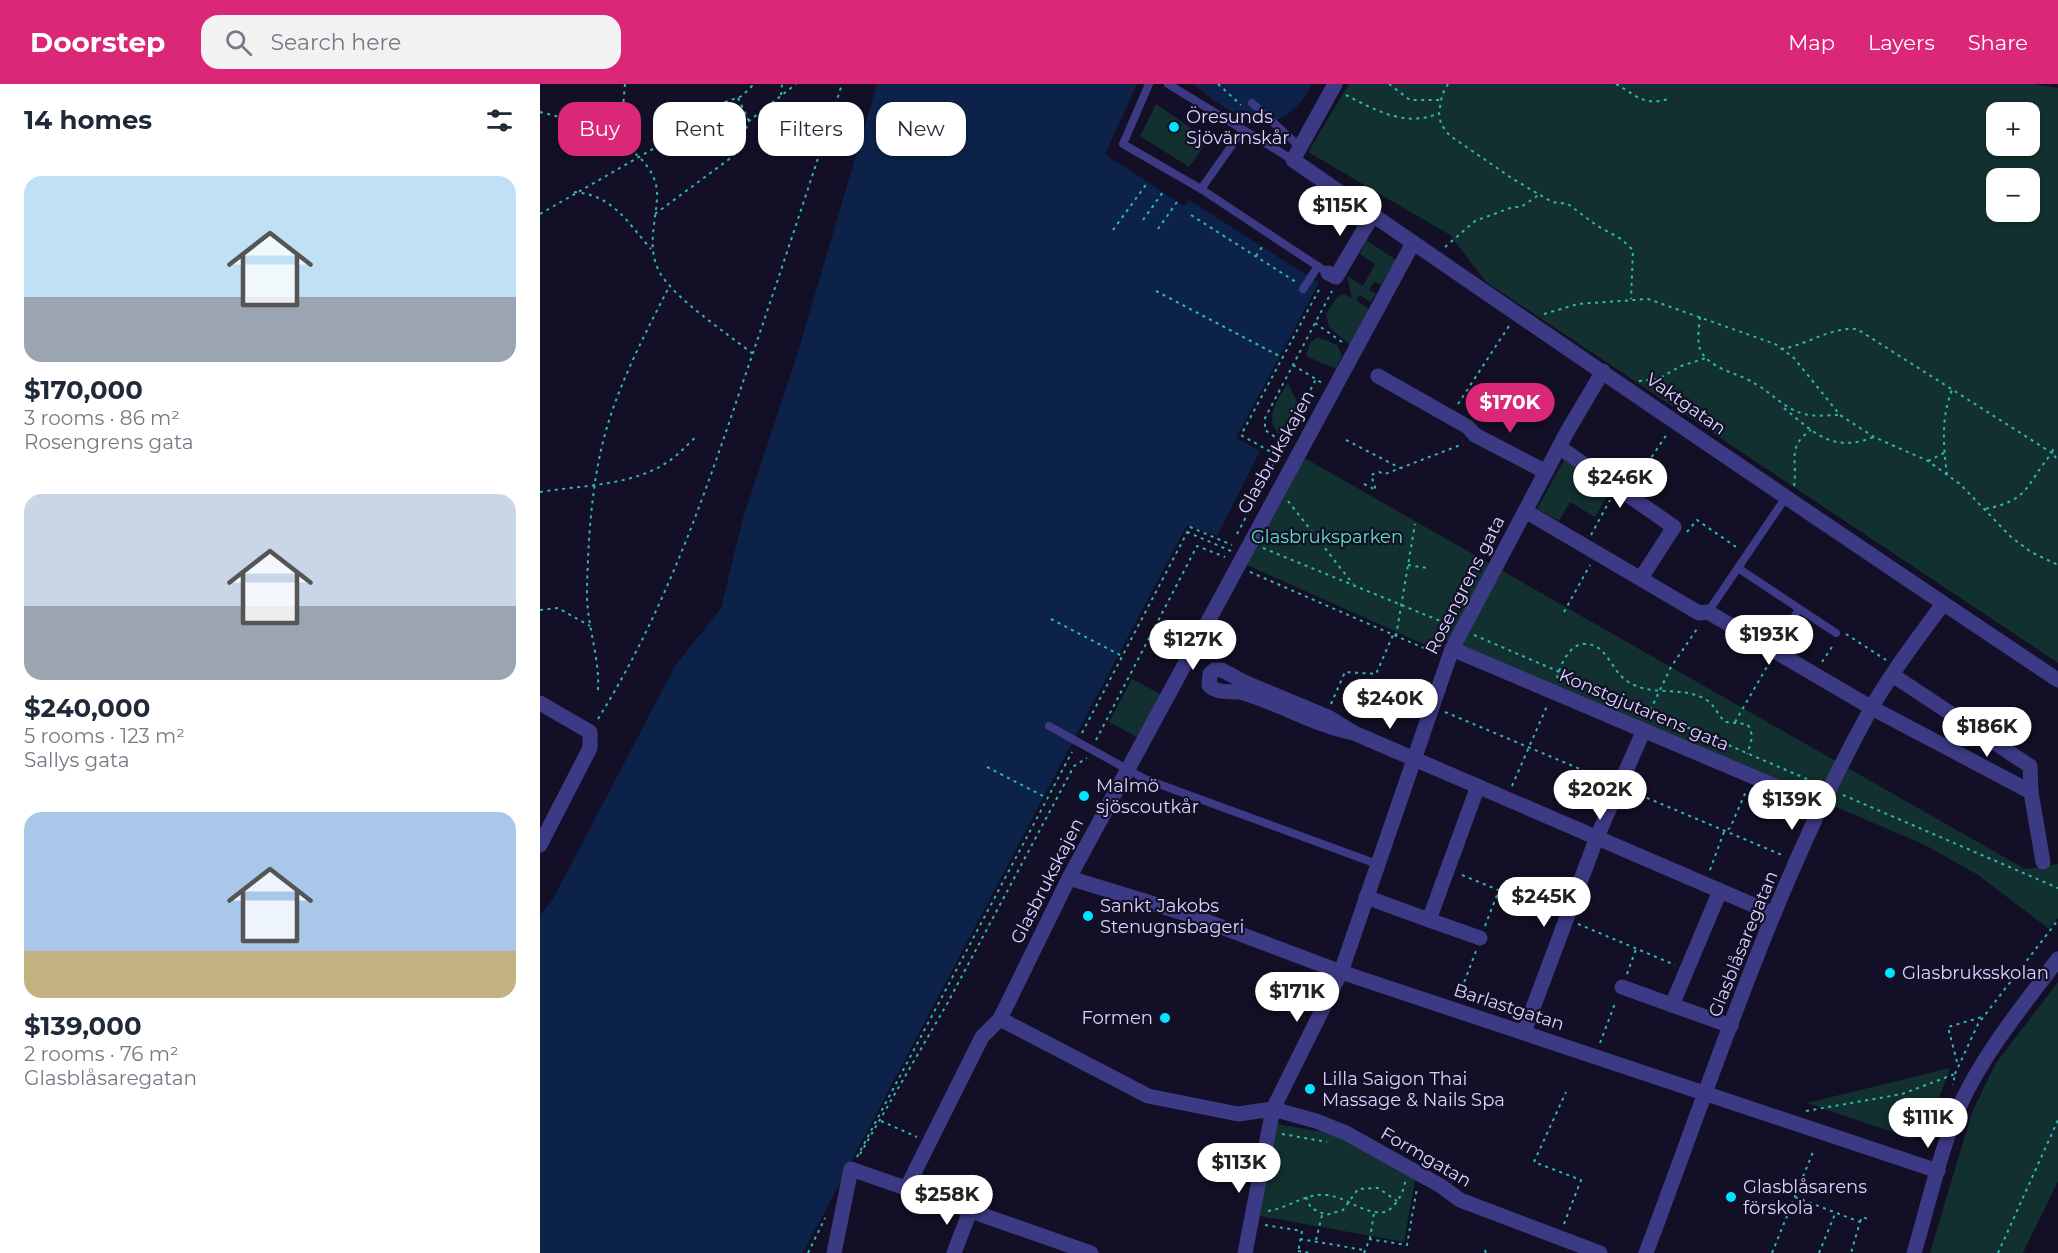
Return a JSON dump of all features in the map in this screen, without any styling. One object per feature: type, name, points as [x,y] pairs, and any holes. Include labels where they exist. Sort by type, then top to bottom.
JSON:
[{"type":"street","points":[[1297,154],[1334,86]]},
{"type":"street","name":"Vaktgatan","points":[[1297,154],[1372,216],[2058,680]]},
{"type":"street","points":[[1327,272],[1372,216]]},
{"type":"street","name":"Glasbrukskajen","points":[[906,1189],[982,1037],[1000,1019],[1069,878],[1413,243]]},
{"type":"street","name":"Rosengrens gata","points":[[1245,1253],[1273,1109],[1341,972],[1450,654],[1559,447],[1603,371]]},
{"type":"street","points":[[1378,376],[1468,427],[1475,435],[1546,472]]},
{"type":"street","points":[[1559,447],[1674,527],[1641,578]]},
{"type":"street","points":[[1525,511],[1699,613],[1708,612],[1872,708],[2031,792]]},
{"type":"street","name":"Glasblåsaregatan","points":[[1646,1253],[1774,914],[1822,806],[1872,708],[1943,604]]},
{"type":"street","name":"Konstgjutarens gata","points":[[1450,654],[1553,693],[1822,806]]},
{"type":"street","points":[[1354,733],[1327,728],[1243,693],[1215,690],[1208,680],[1214,670],[1222,670],[1246,683],[1326,716],[1354,733],[1774,914]]},
{"type":"street","points":[[1896,672],[2030,766],[2031,792],[2043,862]]},
{"type":"street","points":[[540,703],[590,732],[590,748],[542,838]]},
{"type":"street","points":[[1524,1032],[1597,837],[1643,732]]},
{"type":"street","points":[[1429,920],[1478,786]]},
{"type":"street","name":"Barlastgatan","points":[[1069,878],[1187,914],[1341,972],[1938,1171]]},
{"type":"street","points":[[1672,1005],[1720,891]]},
{"type":"street","points":[[1366,897],[1480,938]]},
{"type":"street","points":[[1914,1253],[1959,1107],[1974,1076],[2007,1024],[2058,959]]},
{"type":"street","points":[[1622,987],[1731,1026]]},
{"type":"street","name":"Formgatan","points":[[1000,1019],[1148,1096],[1238,1114],[1273,1109],[1346,1133],[1420,1174],[1460,1200],[1600,1253]]},
{"type":"street","points":[[834,1253],[851,1170],[1091,1253]]},
{"type":"street","points":[[954,1253],[970,1211]]},
{"type":"lane","points":[[1149,84],[1123,144],[1201,189],[1327,272],[1303,290]]},
{"type":"lane","name":"Vaktgatan","points":[[1168,84],[1242,131],[1297,154]]},
{"type":"lane","points":[[1252,103],[1297,154]]},
{"type":"lane","points":[[1201,189],[1242,131]]},
{"type":"lane","points":[[1708,612],[1786,497]]},
{"type":"lane","points":[[1738,568],[1836,633]]},
{"type":"lane","points":[[1775,651],[1799,609]]},
{"type":"lane","points":[[1049,726],[1145,779],[1377,864]]},
{"type":"path","points":[[623,102],[625,84]]},
{"type":"path","points":[[641,154],[662,145],[722,109],[725,102],[738,98],[754,84]]},
{"type":"path","points":[[781,95],[782,84]]},
{"type":"path","points":[[655,214],[732,157],[738,150],[749,121],[796,84]]},
{"type":"path","points":[[590,732],[619,686],[668,590],[696,519],[765,322],[842,84]]},
{"type":"path","points":[[1218,84],[1242,106]]},
{"type":"path","points":[[1389,84],[1410,100],[1441,100]]},
{"type":"path","points":[[1448,84],[1439,112],[1441,124],[1449,135],[1513,179],[1552,202],[1568,204],[1596,225],[1621,239],[1633,250],[1631,299]]},
{"type":"path","points":[[1616,84],[1643,102],[1654,103],[1669,99]]},
{"type":"path","points":[[1334,86],[1392,117],[1429,117],[1439,112]]},
{"type":"path","points":[[738,98],[749,121]]},
{"type":"path","points":[[540,112],[558,118]]},
{"type":"path","points":[[540,214],[637,156],[652,176],[658,195],[652,250],[660,273],[669,285],[753,354]]},
{"type":"path","points":[[1113,230],[1148,182]]},
{"type":"path","points":[[574,192],[592,194],[604,199],[652,250]]},
{"type":"path","points":[[1143,220],[1163,192]]},
{"type":"path","points":[[1436,258],[1447,245],[1475,221],[1521,207],[1540,194]]},
{"type":"path","points":[[1158,229],[1178,202]]},
{"type":"path","points":[[1191,215],[1296,282]]},
{"type":"path","points":[[1256,256],[1262,247]]},
{"type":"path","points":[[1299,452],[1265,430],[1265,418],[1314,323],[1329,299],[1327,272]]},
{"type":"path","points":[[851,1170],[1190,527],[1231,545],[1278,456],[1241,435],[1327,272]]},
{"type":"path","points":[[598,690],[596,646],[590,626],[587,592],[595,484],[601,448],[617,398],[669,285]]},
{"type":"path","points":[[1156,291],[1283,358]]},
{"type":"path","points":[[1449,417],[1511,324],[1528,323],[1552,310],[1578,304],[1631,299],[1656,300],[1668,308],[1759,338],[1781,349],[1801,365],[1840,415],[1874,437],[1928,461],[1960,484],[2011,537],[2031,552],[2058,566]]},
{"type":"path","points":[[1700,317],[1700,351],[1706,358],[1728,372],[1752,381],[1772,395],[1811,430],[1835,443],[1854,445],[1874,437]]},
{"type":"path","points":[[1314,323],[1354,351]]},
{"type":"path","points":[[1781,349],[1797,346],[1836,329],[1857,329],[2052,451],[2058,460]]},
{"type":"path","points":[[1624,386],[1642,380],[1658,379],[1681,366],[1706,358]]},
{"type":"path","points":[[1293,365],[1333,390]]},
{"type":"path","points":[[1283,443],[1316,379]]},
{"type":"path","points":[[1947,475],[1942,436],[1945,412],[1953,388]]},
{"type":"path","points":[[1782,406],[1806,415],[1840,415]]},
{"type":"path","points":[[1786,497],[1795,483],[1795,449],[1799,438],[1811,430]]},
{"type":"path","points":[[1564,612],[1592,549],[1622,491],[1669,432]]},
{"type":"path","points":[[1364,484],[1376,490],[1371,475],[1379,472],[1385,474],[1469,442],[1475,435]]},
{"type":"path","points":[[540,492],[595,484],[652,470],[673,459],[697,436]]},
{"type":"path","points":[[1346,440],[1400,468]]},
{"type":"path","points":[[1984,509],[2005,506],[2019,499],[2052,451]]},
{"type":"path","points":[[1928,461],[1944,453]]},
{"type":"path","points":[[1279,488],[1355,586]]},
{"type":"path","points":[[1674,527],[1683,533],[1689,532],[1697,520],[1747,554]]},
{"type":"path","points":[[1326,716],[1345,672],[1376,674],[1394,636],[1415,524]]},
{"type":"path","points":[[1187,532],[1242,557],[1394,636],[1450,654]]},
{"type":"path","points":[[1101,730],[1197,546],[1355,586],[2058,888]]},
{"type":"path","points":[[1408,565],[1427,568]]},
{"type":"path","points":[[540,610],[558,608],[590,626]]},
{"type":"path","points":[[1643,732],[1649,711],[1671,667],[1708,612]]},
{"type":"path","points":[[1051,619],[1122,656]]},
{"type":"path","points":[[1814,674],[1836,642],[1836,633],[1847,634],[1896,672]]},
{"type":"path","points":[[1506,798],[1553,693],[1558,672],[1570,651],[1580,644],[1591,644],[1602,650],[1619,676],[1630,683],[1659,692],[1692,694],[1712,705],[1725,722],[1747,724],[1752,729],[1752,740],[1747,754]]},
{"type":"path","points":[[1735,722],[1775,651]]},
{"type":"path","points":[[851,1170],[881,1121],[1076,764]]},
{"type":"path","points":[[987,767],[1047,798]]},
{"type":"path","points":[[1704,884],[1724,832],[1730,828],[1748,787],[1750,776]]},
{"type":"path","points":[[1954,1082],[1958,1065],[1983,1017],[2058,920]]},
{"type":"path","points":[[1958,1065],[1948,1027],[1983,1017]]},
{"type":"path","points":[[1797,1112],[1873,1101],[1902,1094],[1955,1074]]},
{"type":"path","points":[[1559,1238],[1581,1180],[1534,1162],[1566,1092]]},
{"type":"path","points":[[1998,1253],[2058,1120]]},
{"type":"path","points":[[881,1121],[928,1142]]},
{"type":"path","points":[[1268,1132],[1332,1143]]},
{"type":"path","points":[[1772,1253],[1813,1152]]},
{"type":"path","points":[[1369,1239],[1407,1245],[1420,1174]]},
{"type":"path","points":[[1252,1217],[1283,1208],[1306,1197],[1329,1196],[1374,1213],[1386,1212],[1405,1190],[1405,1181]]},
{"type":"path","points":[[1306,1197],[1311,1208],[1322,1215],[1339,1213],[1358,1189],[1378,1188],[1397,1201]]},
{"type":"path","points":[[1795,1197],[1860,1222]]},
{"type":"path","points":[[1300,1239],[1364,1251],[1374,1213]]},
{"type":"path","points":[[1819,1253],[1835,1214]]},
{"type":"path","points":[[1316,1242],[1322,1215]]},
{"type":"path","points":[[1252,1217],[1302,1231],[1298,1252],[1310,1253]]},
{"type":"path","points":[[1851,1253],[1862,1217],[1871,1220]]},
{"type":"green space","points":[[1349,84],[2034,84],[2058,88],[2058,663],[1486,282],[1450,235],[1308,152]]},
{"type":"green space","points":[[1156,104],[1208,140],[1189,167],[1140,136]]},
{"type":"green space","points":[[1366,240],[1396,260],[1381,285],[1374,282],[1369,290],[1376,294],[1370,302],[1360,295],[1356,300],[1369,309],[1350,345],[1329,327],[1326,314],[1337,297],[1344,294],[1352,298],[1347,276],[1363,286],[1375,264],[1360,254]]},
{"type":"green space","points":[[1318,337],[1337,345],[1342,355],[1336,369],[1306,356],[1310,343]]},
{"type":"green space","points":[[1288,383],[1298,404],[1279,434],[1274,428],[1272,415]]},
{"type":"green space","name":"Glasbruksparken","points":[[1301,456],[2025,869],[2058,864],[2058,918],[2049,929],[1978,875],[1925,845],[1445,640],[1439,651],[1247,565]]},
{"type":"green space","points":[[1564,460],[1610,491],[1595,517],[1570,502],[1559,521],[1537,509]]},
{"type":"green space","points":[[1132,679],[1162,695],[1139,738],[1109,722]]},
{"type":"green space","points":[[2058,982],[2058,1181],[2023,1253],[1930,1253],[1972,1112],[1996,1063]]},
{"type":"green space","points":[[1950,1068],[1927,1129],[1917,1128],[1913,1139],[1807,1103]]},
{"type":"green space","points":[[1277,1124],[1340,1135],[1416,1175],[1404,1242],[1260,1216]]},
{"type":"water","points":[[877,84],[1137,84],[1105,154],[1184,206],[1189,200],[1319,283],[1236,438],[1260,451],[1217,536],[1187,525],[803,1253],[540,1253],[540,915],[553,899],[675,666],[721,608],[743,518],[797,355],[856,156],[864,156],[864,128]]},
{"type":"water","points":[[1193,84],[1312,84],[1299,104],[1285,116],[1271,121],[1256,121],[1225,108]]},
{"type":"place","name":"Öresunds Sjövärnskår","points":[[1174,127]]},
{"type":"place","name":"Malmö sjöscoutkår","points":[[1084,796]]},
{"type":"place","name":"Sankt Jakobs Stenugnsbageri","points":[[1088,916]]},
{"type":"place","name":"Glasbruksskolan","points":[[1890,973]]},
{"type":"place","name":"Formen","points":[[1165,1018]]},
{"type":"place","name":"Lilla Saigon Thai Massage & Nails Spa","points":[[1310,1089]]},
{"type":"place","name":"Glasblåsarens förskola","points":[[1731,1197]]}]
